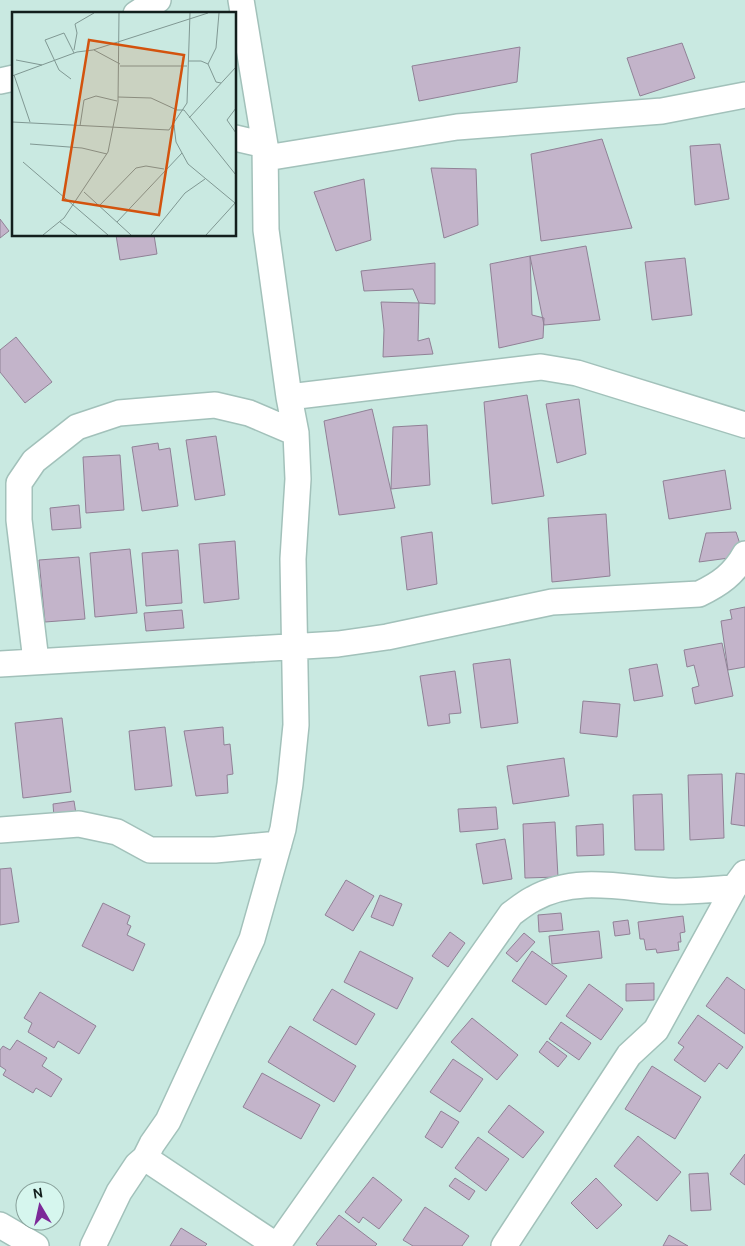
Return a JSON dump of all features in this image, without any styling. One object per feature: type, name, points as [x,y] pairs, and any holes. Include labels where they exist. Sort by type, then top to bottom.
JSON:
[{"type":"street","points":[[139,12],[158,0]]},
{"type":"street","points":[[93,1246],[119,1192],[137,1165],[145,1158],[172,1112],[252,938],[283,829],[290,784],[296,725],[293,646],[293,558],[298,479],[296,433],[289,397],[266,230],[266,152],[241,0]]},
{"type":"street","points":[[236,138],[266,152],[457,127],[662,111],[745,95]]},
{"type":"street","points":[[289,397],[541,367],[577,373],[745,424]]},
{"type":"street","points":[[36,661],[19,520],[19,483],[34,461],[77,427],[119,413],[214,405],[249,413],[296,433]]},
{"type":"street","points":[[0,664],[338,644],[387,637],[552,602],[699,594],[719,584],[733,571],[745,554]]},
{"type":"street","points":[[0,830],[78,824],[117,832],[150,850],[215,850],[279,844]]},
{"type":"street","points":[[145,1158],[277,1246],[511,914],[533,899],[556,889],[590,884],[612,884],[670,891],[739,881]]},
{"type":"street","points":[[504,1246],[630,1055],[656,1030],[739,881]]},
{"type":"street","points":[[0,1225],[36,1246]]},
{"type":"building","points":[[682,43],[695,78],[640,96],[627,58]]},
{"type":"building","points":[[520,47],[517,82],[419,101],[412,66]]},
{"type":"building","points":[[602,139],[632,228],[541,241],[531,154]]},
{"type":"building","points":[[720,144],[729,199],[695,205],[690,146]]},
{"type":"building","points":[[431,168],[476,169],[478,225],[444,238]]},
{"type":"building","points":[[364,179],[371,240],[336,251],[314,192]]},
{"type":"building","points":[[0,219],[9,231],[0,238]]},
{"type":"building","points":[[116,236],[154,236],[157,254],[120,260]]},
{"type":"building","points":[[586,246],[600,320],[544,325],[530,256]]},
{"type":"building","points":[[530,256],[532,315],[544,318],[543,338],[499,348],[490,264]]},
{"type":"building","points":[[685,258],[692,315],[652,320],[645,262]]},
{"type":"building","points":[[435,263],[435,304],[419,303],[413,289],[364,291],[361,271]]},
{"type":"building","points":[[381,302],[419,303],[418,341],[429,338],[433,354],[383,357],[384,330]]},
{"type":"building","points":[[16,337],[52,382],[25,403],[0,372],[0,350]]},
{"type":"building","points":[[527,395],[544,496],[492,504],[484,402]]},
{"type":"building","points":[[579,399],[586,454],[557,463],[546,404]]},
{"type":"building","points":[[372,409],[395,508],[339,515],[324,421]]},
{"type":"building","points":[[427,425],[430,485],[391,489],[393,427]]},
{"type":"building","points":[[216,436],[225,495],[195,500],[186,440]]},
{"type":"building","points":[[158,443],[159,450],[170,448],[178,506],[142,511],[132,447]]},
{"type":"building","points":[[120,455],[124,510],[86,513],[83,457]]},
{"type":"building","points":[[725,470],[731,509],[669,519],[663,481]]},
{"type":"building","points":[[79,505],[81,528],[52,530],[50,508]]},
{"type":"building","points":[[606,514],[610,576],[552,582],[548,518]]},
{"type":"building","points":[[432,532],[437,584],[407,590],[401,537]]},
{"type":"building","points":[[736,532],[744,556],[699,562],[706,533]]},
{"type":"building","points":[[235,541],[239,599],[204,603],[199,544]]},
{"type":"building","points":[[130,549],[137,613],[95,617],[90,553]]},
{"type":"building","points":[[178,550],[182,603],[146,606],[142,553]]},
{"type":"building","points":[[79,557],[85,619],[45,622],[39,560]]},
{"type":"building","points":[[745,607],[745,667],[728,670],[721,621],[732,619],[730,610]]},
{"type":"building","points":[[182,610],[184,628],[146,631],[144,613]]},
{"type":"building","points":[[722,643],[733,696],[695,704],[692,688],[699,686],[694,665],[687,667],[684,650]]},
{"type":"building","points":[[510,659],[518,723],[481,728],[473,664]]},
{"type":"building","points":[[657,664],[663,696],[634,701],[629,669]]},
{"type":"building","points":[[455,671],[461,713],[449,714],[450,723],[428,726],[420,676]]},
{"type":"building","points":[[583,701],[620,704],[617,737],[580,733]]},
{"type":"building","points":[[62,718],[71,792],[23,798],[15,723]]},
{"type":"building","points":[[165,727],[172,786],[135,790],[129,731]]},
{"type":"building","points":[[223,727],[224,745],[230,744],[233,774],[227,775],[228,793],[196,796],[184,731]]},
{"type":"building","points":[[564,758],[569,796],[513,804],[507,766]]},
{"type":"building","points":[[736,773],[745,774],[745,826],[731,824]]},
{"type":"building","points":[[722,774],[724,838],[690,840],[688,775]]},
{"type":"building","points":[[662,794],[664,850],[635,850],[633,795]]},
{"type":"building","points":[[74,801],[76,814],[54,817],[53,804]]},
{"type":"building","points":[[496,807],[498,829],[460,832],[458,809]]},
{"type":"building","points":[[555,822],[558,877],[525,878],[523,824]]},
{"type":"building","points":[[603,824],[604,855],[577,856],[576,826]]},
{"type":"building","points":[[505,839],[512,879],[483,884],[476,844]]},
{"type":"building","points":[[11,868],[19,922],[0,925],[0,869]]},
{"type":"building","points":[[346,880],[374,896],[353,931],[325,915]]},
{"type":"building","points":[[380,895],[402,904],[393,926],[371,917]]},
{"type":"building","points":[[103,903],[130,916],[127,924],[131,926],[127,935],[145,944],[133,971],[82,946]]},
{"type":"building","points":[[561,913],[563,930],[539,932],[538,915]]},
{"type":"building","points":[[683,916],[685,932],[680,933],[681,942],[678,942],[679,950],[657,953],[656,949],[646,950],[644,939],[640,939],[638,922]]},
{"type":"building","points":[[628,920],[630,934],[615,936],[613,922]]},
{"type":"building","points":[[599,931],[602,958],[552,964],[549,936]]},
{"type":"building","points":[[450,932],[465,943],[448,967],[432,956]]},
{"type":"building","points":[[524,933],[535,942],[517,962],[506,953]]},
{"type":"building","points":[[360,951],[413,978],[397,1009],[344,982]]},
{"type":"building","points":[[532,951],[567,976],[546,1005],[512,981]]},
{"type":"building","points":[[727,977],[745,990],[745,1034],[706,1006]]},
{"type":"building","points":[[654,983],[654,1000],[626,1001],[626,984]]},
{"type":"building","points":[[589,984],[623,1009],[601,1040],[566,1016]]},
{"type":"building","points":[[332,989],[375,1014],[356,1045],[313,1020]]},
{"type":"building","points":[[40,992],[96,1026],[79,1054],[58,1041],[54,1048],[28,1032],[32,1023],[24,1018]]},
{"type":"building","points":[[698,1015],[743,1047],[727,1069],[719,1063],[705,1082],[674,1060],[684,1047],[678,1043]]},
{"type":"building","points":[[472,1018],[518,1055],[497,1080],[451,1042]]},
{"type":"building","points":[[561,1022],[591,1043],[579,1060],[549,1039]]},
{"type":"building","points":[[290,1026],[356,1066],[334,1102],[268,1062]]},
{"type":"building","points":[[17,1040],[47,1058],[42,1066],[62,1079],[51,1097],[36,1088],[33,1093],[3,1075],[6,1070],[0,1066],[0,1050],[3,1046],[10,1050]]},
{"type":"building","points":[[547,1041],[567,1056],[558,1067],[539,1052]]},
{"type":"building","points":[[453,1059],[483,1079],[460,1112],[430,1092]]},
{"type":"building","points":[[652,1066],[701,1097],[675,1139],[625,1109]]},
{"type":"building","points":[[262,1073],[320,1105],[301,1139],[243,1107]]},
{"type":"building","points":[[509,1105],[544,1132],[523,1158],[488,1132]]},
{"type":"building","points":[[441,1111],[459,1122],[442,1148],[425,1137]]},
{"type":"building","points":[[638,1136],[681,1172],[657,1201],[614,1166]]},
{"type":"building","points":[[478,1137],[509,1159],[486,1191],[455,1168]]},
{"type":"building","points":[[745,1154],[745,1185],[730,1174]]},
{"type":"building","points":[[708,1173],[711,1210],[691,1211],[689,1174]]},
{"type":"building","points":[[373,1177],[402,1200],[379,1229],[363,1217],[359,1223],[345,1212]]},
{"type":"building","points":[[455,1178],[475,1191],[469,1200],[449,1186]]},
{"type":"building","points":[[596,1178],[622,1205],[597,1229],[571,1203]]},
{"type":"building","points":[[425,1207],[469,1236],[462,1246],[413,1246],[403,1240]]},
{"type":"building","points":[[339,1215],[377,1244],[375,1246],[318,1246],[316,1244]]},
{"type":"building","points":[[181,1228],[207,1244],[205,1246],[170,1246]]},
{"type":"building","points":[[669,1235],[688,1246],[663,1246]]}]
